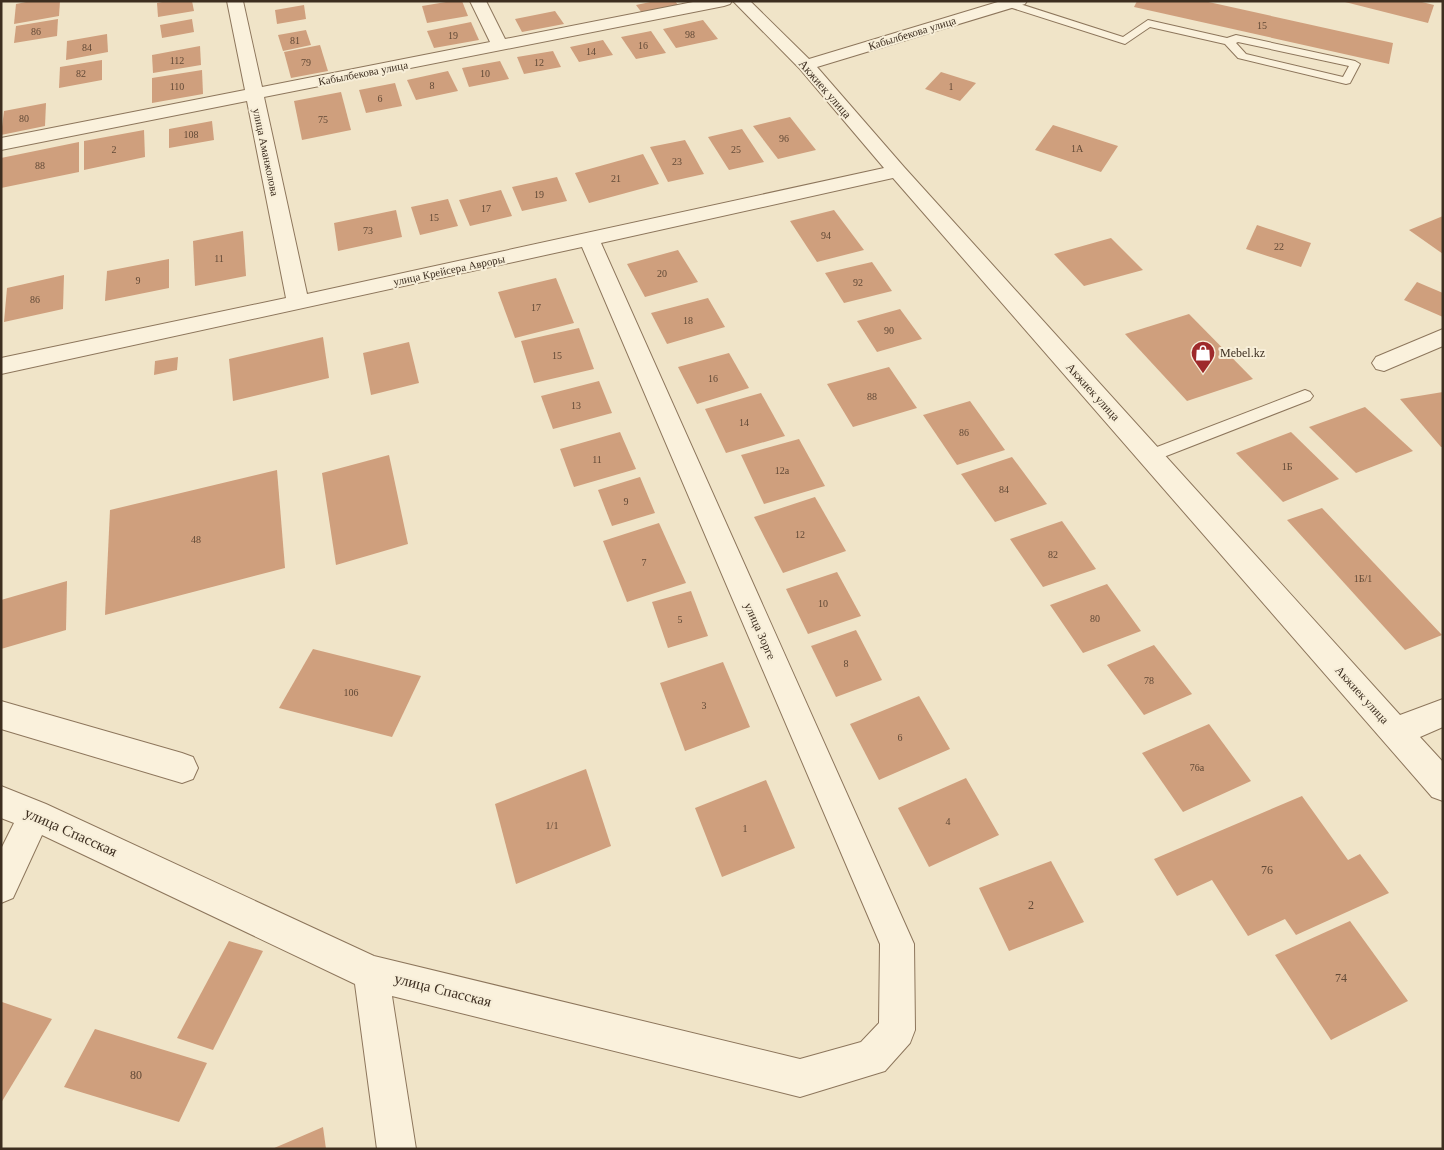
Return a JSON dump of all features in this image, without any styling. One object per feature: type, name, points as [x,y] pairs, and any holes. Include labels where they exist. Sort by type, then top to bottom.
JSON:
[{"type":"street","name":"улица Аманжолова","points":[[235,1],[298,303]]},
{"type":"street","points":[[478,1],[500,46]]},
{"type":"street","name":"Кабылбекова улица","points":[[1,144],[724,1]]},
{"type":"street","name":"Акжиек улица","points":[[741,1],[806,65],[897,172],[1443,786]]},
{"type":"street","name":"Кабылбекова улица","points":[[806,65],[1014,3]]},
{"type":"street","name":"улица Крейсера Авроры","points":[[1,366],[897,172]]},
{"type":"street","name":"улица Зорге","points":[[590,239],[897,944],[898,1030]]},
{"type":"street","points":[[1384,364],[1443,337]]},
{"type":"street","points":[[1395,732],[1443,713]]},
{"type":"street","points":[[1,715],[182,768]]},
{"type":"street","name":"улица Спасская","points":[[1,802],[35,815],[371,973],[800,1078],[872,1058],[898,1030]]},
{"type":"street","points":[[1,886],[35,815]]},
{"type":"street","points":[[371,973],[397,1149]]},
{"type":"lane","points":[[1014,3],[1125,41],[1148,23],[1229,42],[1242,56],[1346,81],[1354,64],[1236,38],[1229,42]]},
{"type":"lane","points":[[1150,456],[1305,396]]},
{"type":"building","points":[[31,1],[60,1],[59,16],[14,24],[16,4]]},
{"type":"building","points":[[192,1],[194,11],[158,17],[157,3]]},
{"type":"building","points":[[462,1],[468,16],[427,23],[422,6]]},
{"type":"building","points":[[655,1],[675,1],[678,5],[642,13],[636,5]]},
{"type":"building","points":[[1137,1],[1204,1],[1393,43],[1389,64],[1134,7]]},
{"type":"building","points":[[1341,1],[1418,1],[1434,5],[1428,23]]},
{"type":"building","points":[[304,5],[306,19],[277,24],[275,10]]},
{"type":"building","points":[[555,11],[564,24],[522,32],[515,19]]},
{"type":"building","points":[[58,19],[57,36],[14,43],[16,26]]},
{"type":"building","points":[[192,19],[194,32],[162,38],[160,25]]},
{"type":"building","points":[[703,20],[718,39],[676,48],[663,29]]},
{"type":"building","points":[[471,22],[479,40],[434,48],[427,31]]},
{"type":"building","points":[[306,30],[311,45],[283,51],[278,35]]},
{"type":"building","points":[[651,31],[666,53],[636,59],[621,37]]},
{"type":"building","points":[[107,34],[108,52],[66,60],[67,41]]},
{"type":"building","points":[[603,40],[613,55],[579,62],[570,47]]},
{"type":"building","points":[[320,45],[328,71],[291,78],[284,52]]},
{"type":"building","points":[[200,46],[201,65],[153,73],[152,55]]},
{"type":"building","points":[[553,51],[561,67],[524,74],[517,57]]},
{"type":"building","points":[[102,60],[102,80],[59,88],[60,67]]},
{"type":"building","points":[[500,61],[509,79],[469,87],[462,68]]},
{"type":"building","points":[[202,70],[203,94],[152,103],[152,78]]},
{"type":"building","points":[[448,71],[458,91],[416,100],[407,80]]},
{"type":"building","points":[[941,72],[976,83],[960,101],[925,89]]},
{"type":"building","points":[[395,83],[402,106],[366,113],[359,90]]},
{"type":"building","points":[[341,92],[351,130],[302,140],[294,101]]},
{"type":"building","points":[[46,103],[45,126],[1,135],[4,111]]},
{"type":"building","points":[[790,117],[816,150],[778,159],[753,126]]},
{"type":"building","points":[[212,121],[214,140],[169,148],[169,129]]},
{"type":"building","points":[[1053,125],[1118,146],[1101,172],[1035,150]]},
{"type":"building","points":[[742,129],[764,162],[729,170],[708,137]]},
{"type":"building","points":[[144,130],[145,157],[84,170],[84,141]]},
{"type":"building","points":[[685,140],[704,174],[668,182],[650,147]]},
{"type":"building","points":[[79,142],[79,172],[1,188],[1,158]]},
{"type":"building","points":[[643,154],[659,184],[589,203],[575,173]]},
{"type":"building","points":[[557,177],[567,201],[522,211],[512,187]]},
{"type":"building","points":[[501,190],[512,216],[470,226],[459,200]]},
{"type":"building","points":[[448,199],[458,226],[420,235],[411,207]]},
{"type":"building","points":[[396,210],[402,237],[338,251],[334,223]]},
{"type":"building","points":[[834,210],[864,250],[817,262],[790,221]]},
{"type":"building","points":[[1443,216],[1443,254],[1409,230]]},
{"type":"building","points":[[1257,225],[1311,243],[1301,267],[1246,249]]},
{"type":"building","points":[[243,231],[246,276],[195,286],[193,241]]},
{"type":"building","points":[[1111,238],[1143,270],[1084,286],[1054,254]]},
{"type":"building","points":[[678,250],[698,282],[645,297],[627,264]]},
{"type":"building","points":[[169,259],[169,288],[105,301],[107,271]]},
{"type":"building","points":[[872,262],[892,291],[844,303],[825,273]]},
{"type":"building","points":[[64,275],[63,309],[4,322],[7,288]]},
{"type":"building","points":[[556,278],[574,323],[515,338],[498,292]]},
{"type":"building","points":[[1417,282],[1443,293],[1443,317],[1404,300]]},
{"type":"building","points":[[708,298],[725,327],[667,344],[651,313]]},
{"type":"building","points":[[900,309],[922,339],[877,352],[857,321]]},
{"type":"building","points":[[1189,314],[1253,379],[1187,401],[1125,334]]},
{"type":"building","points":[[579,328],[594,369],[534,383],[521,341]]},
{"type":"building","points":[[323,337],[329,378],[233,401],[229,359]]},
{"type":"building","points":[[409,342],[419,383],[371,395],[363,353]]},
{"type":"building","points":[[729,353],[749,388],[697,404],[678,367]]},
{"type":"building","points":[[178,357],[177,370],[154,375],[155,361]]},
{"type":"building","points":[[889,367],[917,408],[853,427],[827,384]]},
{"type":"building","points":[[599,381],[612,413],[553,429],[541,396]]},
{"type":"building","points":[[1443,392],[1443,447],[1441,447],[1400,399]]},
{"type":"building","points":[[761,393],[785,436],[726,453],[705,409]]},
{"type":"building","points":[[970,401],[1005,450],[957,465],[923,415]]},
{"type":"building","points":[[1365,407],[1413,451],[1356,473],[1309,427]]},
{"type":"building","points":[[620,432],[636,469],[574,487],[560,449]]},
{"type":"building","points":[[1291,432],[1339,479],[1283,502],[1236,453]]},
{"type":"building","points":[[799,439],[825,486],[764,504],[741,455]]},
{"type":"building","points":[[389,455],[408,544],[336,565],[322,473]]},
{"type":"building","points":[[1012,457],[1047,504],[995,522],[961,474]]},
{"type":"building","points":[[277,470],[285,568],[105,615],[110,510]]},
{"type":"building","points":[[640,477],[655,513],[612,526],[598,490]]},
{"type":"building","points":[[815,497],[846,551],[783,573],[754,517]]},
{"type":"building","points":[[1322,508],[1442,635],[1405,650],[1287,520]]},
{"type":"building","points":[[1062,521],[1096,569],[1043,587],[1010,539]]},
{"type":"building","points":[[659,523],[686,583],[627,602],[603,541]]},
{"type":"building","points":[[837,572],[861,616],[808,634],[786,589]]},
{"type":"building","points":[[67,581],[66,630],[1,649],[1,600]]},
{"type":"building","points":[[1107,584],[1141,631],[1083,653],[1050,605]]},
{"type":"building","points":[[691,591],[708,636],[668,648],[652,602]]},
{"type":"building","points":[[856,630],[882,680],[836,697],[811,646]]},
{"type":"building","points":[[1154,645],[1192,694],[1144,715],[1107,665]]},
{"type":"building","points":[[313,649],[421,676],[392,737],[279,708]]},
{"type":"building","points":[[723,662],[750,727],[685,751],[660,683]]},
{"type":"building","points":[[919,696],[950,749],[879,780],[850,724]]},
{"type":"building","points":[[1209,724],[1251,781],[1183,812],[1142,753]]},
{"type":"building","points":[[586,769],[611,846],[516,884],[495,804]]},
{"type":"building","points":[[966,778],[999,835],[929,867],[898,808]]},
{"type":"building","points":[[766,780],[795,848],[722,877],[695,808]]},
{"type":"building","points":[[1302,796],[1348,860],[1360,854],[1389,893],[1296,935],[1285,919],[1248,936],[1212,880],[1177,896],[1154,859]]},
{"type":"building","points":[[1051,861],[1084,922],[1009,951],[979,888]]},
{"type":"building","points":[[1350,921],[1408,1001],[1331,1040],[1275,955]]},
{"type":"building","points":[[229,941],[263,951],[213,1050],[177,1038]]},
{"type":"building","points":[[1,1003],[52,1019],[1,1103]]},
{"type":"building","points":[[95,1029],[207,1063],[179,1122],[64,1087]]},
{"type":"building","points":[[323,1127],[326,1149],[272,1149]]},
{"type":"place","name":"Mebel.kz","points":[[1203,374]]}]
